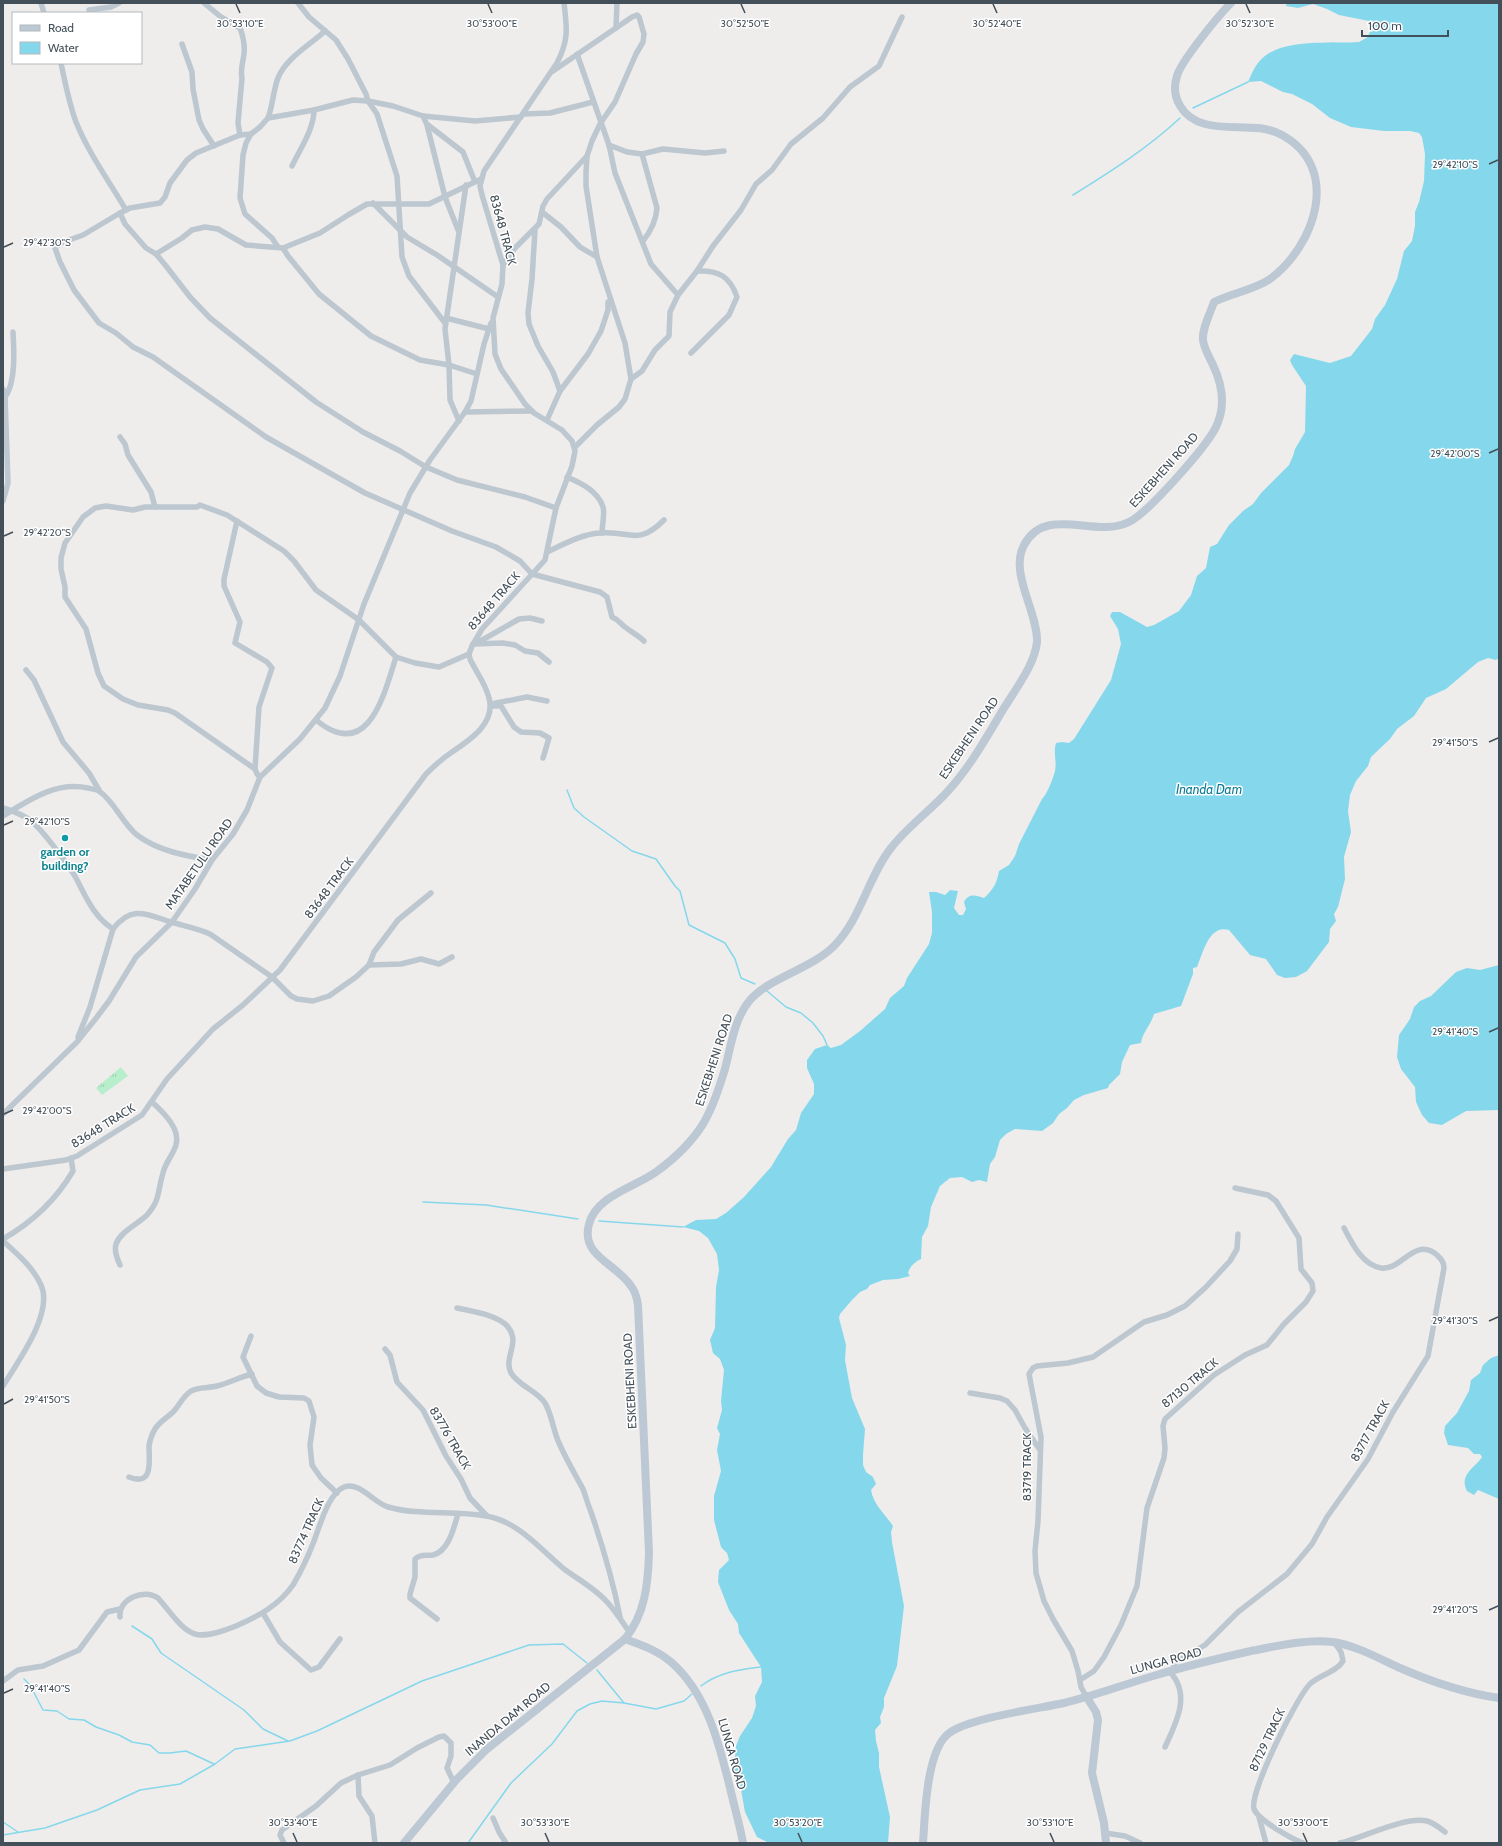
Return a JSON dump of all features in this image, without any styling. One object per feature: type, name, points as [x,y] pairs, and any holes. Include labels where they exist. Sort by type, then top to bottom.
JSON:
[{"type":"street","points":[[89,10],[111,7],[118,3]]},
{"type":"street","points":[[204,3],[221,17],[240,28],[244,52],[241,72],[242,78],[238,124],[240,135]]},
{"type":"street","points":[[298,3],[325,31],[336,40],[366,94],[368,101],[377,114],[390,150],[397,176],[401,252],[405,268],[409,276],[446,321],[489,329]]},
{"type":"street","points":[[156,254],[192,230],[205,227],[218,230],[246,245],[280,248],[320,233],[348,214],[367,204],[429,204],[478,180],[558,63],[566,43],[567,24],[564,3]]},
{"type":"street","points":[[616,28],[617,3]]},
{"type":"street","name":"ESKEBHENI ROAD","points":[[637,1622],[643,1608],[647,1591],[649,1553],[638,1304],[631,1286],[592,1249],[588,1241],[588,1226],[592,1215],[603,1204],[654,1174],[674,1158],[688,1143],[701,1127],[714,1102],[741,1013],[749,1002],[756,994],[811,964],[834,947],[851,924],[882,860],[891,848],[952,786],[984,741],[1025,675],[1037,646],[1035,626],[1021,574],[1020,560],[1022,548],[1034,531],[1043,526],[1063,523],[1106,528],[1129,522],[1148,508],[1206,443],[1216,428],[1219,418],[1222,394],[1220,381],[1203,342],[1205,325],[1214,302],[1261,284],[1281,268],[1292,256],[1311,226],[1316,204],[1317,189],[1316,179],[1308,159],[1301,150],[1283,136],[1272,130],[1260,128],[1206,124],[1187,116],[1179,104],[1176,81],[1179,70],[1231,3]]},
{"type":"street","points":[[550,73],[637,15],[645,37],[620,92],[600,124],[587,156],[586,186],[597,257],[608,295],[625,343],[631,379],[625,399],[619,407],[597,425],[575,447]]},
{"type":"street","points":[[631,379],[642,371],[655,350],[669,336],[670,312],[678,294],[697,271],[713,246],[741,210],[756,184],[772,170],[791,144],[823,118],[850,87],[880,66],[902,17]]},
{"type":"street","points":[[325,31],[283,68],[278,78],[272,107],[268,118],[251,134],[243,154],[240,198],[241,205],[245,214],[261,230],[272,238],[319,294],[372,336],[420,360],[449,365],[477,374]]},
{"type":"street","points":[[182,44],[192,72],[193,89],[200,115],[199,120],[214,146]]},
{"type":"street","points":[[577,54],[600,124],[609,145],[615,173],[651,264],[678,294]]},
{"type":"street","points":[[60,64],[72,111],[83,137],[101,172],[126,210]]},
{"type":"street","points":[[268,118],[314,110],[352,100],[368,101],[393,106],[423,116],[475,121],[550,113],[593,102]]},
{"type":"street","points":[[292,166],[311,128],[314,110]]},
{"type":"street","points":[[423,116],[427,125],[445,197],[459,231]]},
{"type":"street","name":"83648 TRACK","points":[[427,125],[463,152],[478,180],[504,265],[502,284],[493,318],[494,345],[499,365],[532,411],[567,435],[575,447],[575,458],[556,508],[545,560],[482,629],[469,654]]},
{"type":"street","points":[[251,134],[240,135],[196,153],[187,160],[170,183],[165,197],[160,203],[126,210],[83,235],[61,243],[55,248],[74,290],[100,323],[116,333],[133,347],[153,357],[266,437],[365,493],[403,511],[496,547],[520,561],[532,574],[600,592],[607,597],[612,617],[620,621],[625,627],[644,641]]},
{"type":"street","points":[[609,145],[627,152],[642,154],[663,149],[699,152],[724,151]]},
{"type":"street","points":[[642,154],[657,208],[657,215],[652,229],[643,241]]},
{"type":"street","points":[[504,265],[515,248],[535,230],[539,224],[543,206],[547,199],[587,156]]},
{"type":"street","points":[[459,421],[450,400],[446,321],[455,269],[466,185]]},
{"type":"street","points":[[373,204],[401,231],[498,297]]},
{"type":"street","points":[[542,212],[561,227],[580,247],[597,257]]},
{"type":"street","points":[[120,213],[125,224],[146,248],[156,254],[190,297],[210,318],[316,402],[426,467],[457,480],[524,497],[556,508]]},
{"type":"street","points":[[535,230],[528,313],[529,324],[538,346],[553,372],[560,391]]},
{"type":"street","points":[[692,353],[729,315],[737,296],[733,286],[722,274],[711,270],[697,271]]},
{"type":"street","points":[[547,420],[560,391],[588,354],[601,331],[608,310],[608,295]]},
{"type":"street","name":"MATABETULU ROAD","points":[[3,1114],[77,1042],[109,1001],[136,957],[172,922],[195,889],[212,860],[242,821],[260,777],[293,747],[325,708],[340,676],[359,620],[410,493],[426,467],[465,412],[472,396],[493,318]]},
{"type":"street","points":[[5,397],[10,386],[14,348],[13,332]]},
{"type":"street","points":[[3,388],[5,397],[8,483],[3,501]]},
{"type":"street","points":[[465,412],[532,411]]},
{"type":"street","points":[[120,436],[125,444],[128,455],[151,492],[150,496],[155,507]]},
{"type":"street","points":[[567,478],[581,483],[589,488],[601,504],[603,509],[602,533]]},
{"type":"street","points":[[256,769],[175,713],[168,710],[138,705],[123,699],[107,689],[98,673],[86,629],[65,596],[65,587],[61,568],[62,552],[65,543],[83,516],[95,508],[106,506],[127,511],[155,507],[197,507],[200,504],[216,510],[237,521],[284,551],[294,561],[316,590],[359,620],[396,656],[415,663],[439,667],[469,654],[487,691],[491,705]]},
{"type":"street","points":[[547,552],[582,537],[602,533],[640,536],[655,529],[664,520]]},
{"type":"street","points":[[237,521],[224,579],[224,586],[240,622],[235,643],[267,662],[272,668],[259,707],[256,769],[257,774],[260,777]]},
{"type":"street","points":[[473,644],[519,619],[530,618],[542,621]]},
{"type":"street","points":[[473,644],[503,643],[515,645],[525,651],[538,654],[548,662]]},
{"type":"street","points":[[316,720],[321,724],[344,734],[350,734],[360,730],[380,704],[396,656]]},
{"type":"street","points":[[26,670],[34,680],[63,742],[89,773],[99,790],[135,834],[144,840],[166,850],[212,860]]},
{"type":"street","points":[[491,705],[527,697],[547,701]]},
{"type":"street","points":[[491,705],[501,706],[514,727],[521,732],[540,733],[549,738],[543,758]]},
{"type":"street","name":"83648 TRACK","points":[[3,1169],[71,1158],[86,1152],[136,1121],[147,1110],[167,1079],[213,1029],[243,1005],[272,977],[312,928],[426,774],[477,732],[490,714],[491,705]]},
{"type":"street","points":[[3,816],[29,800],[59,787],[74,786],[99,790]]},
{"type":"street","points":[[3,808],[12,810],[28,819],[42,831],[71,870],[89,904],[101,919],[113,929]]},
{"type":"street","points":[[77,1042],[90,1007],[113,929],[120,921],[128,916],[144,913],[210,934],[272,977],[291,996],[297,999],[313,1001],[339,990],[369,965],[374,952],[398,920],[431,893]]},
{"type":"street","points":[[369,965],[401,964],[421,959],[440,964],[452,957]]},
{"type":"street","points":[[120,1265],[116,1254],[116,1245],[124,1233],[141,1220],[152,1207],[160,1194],[163,1170],[176,1144],[176,1134],[173,1127],[152,1102]]},
{"type":"street","points":[[3,1386],[32,1338],[43,1306],[44,1293],[38,1279],[25,1262],[3,1240],[34,1218],[47,1206],[73,1171],[71,1158]]},
{"type":"street","name":"87130 TRACK","points":[[1080,1680],[1094,1671],[1104,1657],[1121,1625],[1137,1586],[1147,1508],[1150,1494],[1164,1458],[1164,1419],[1214,1375],[1245,1355],[1267,1345],[1284,1324],[1306,1302],[1313,1291],[1312,1284],[1302,1268],[1299,1238],[1285,1218],[1276,1200],[1268,1194],[1235,1188]]},
{"type":"street","name":"83717 TRACK","points":[[1171,1671],[1176,1662],[1205,1645],[1238,1612],[1287,1574],[1308,1550],[1327,1517],[1368,1459],[1393,1412],[1428,1356],[1444,1268],[1441,1259],[1432,1252],[1420,1250],[1403,1258],[1390,1267],[1385,1268],[1375,1266],[1360,1254],[1344,1228]]},
{"type":"street","name":"83719 TRACK","points":[[1086,1696],[1081,1687],[1072,1651],[1044,1601],[1036,1573],[1035,1551],[1040,1438],[1028,1377],[1032,1368],[1037,1366],[1068,1363],[1093,1357],[1144,1322],[1167,1315],[1185,1306],[1206,1287],[1230,1260],[1237,1249],[1238,1234]]},
{"type":"street","points":[[457,1308],[482,1313],[502,1322],[506,1324],[512,1333],[513,1345],[509,1368],[514,1377],[542,1400],[549,1410],[556,1436],[582,1489],[603,1544],[612,1576],[620,1620]]},
{"type":"street","points":[[251,1336],[243,1357],[258,1386],[266,1393],[279,1397],[304,1398],[309,1401],[314,1417],[310,1445],[312,1465],[321,1478],[337,1493]]},
{"type":"street","name":"83776 TRACK","points":[[385,1349],[390,1355],[397,1382],[423,1410],[446,1456],[461,1479],[470,1498],[487,1516]]},
{"type":"street","points":[[128,1477],[138,1479],[142,1478],[147,1473],[150,1465],[149,1446],[153,1431],[161,1421],[172,1414],[187,1394],[195,1390],[218,1386],[252,1374]]},
{"type":"street","points":[[970,1393],[992,1396],[1007,1401],[1015,1410],[1040,1450]]},
{"type":"street","name":"83774 TRACK","points":[[3,1681],[18,1670],[43,1666],[79,1650],[107,1612],[120,1609],[123,1604],[137,1596],[146,1594],[154,1596],[186,1630],[201,1636],[218,1634],[264,1613],[293,1585],[312,1547],[324,1514],[337,1493],[344,1487],[350,1486],[358,1489],[387,1507],[425,1513],[487,1516],[502,1521],[528,1538],[564,1569],[608,1603],[620,1620],[627,1636]]},
{"type":"street","points":[[437,1619],[410,1598],[415,1577],[415,1559],[420,1556],[434,1554],[444,1548],[458,1514]]},
{"type":"street","points":[[120,1609],[120,1617]]},
{"type":"street","points":[[264,1613],[280,1642],[311,1670],[319,1667],[340,1639]]},
{"type":"street","name":"INANDA DAM ROAD","points":[[404,1843],[454,1783],[487,1749],[627,1636],[637,1622]]},
{"type":"street","name":"LUNGA ROAD","points":[[627,1636],[656,1651],[671,1662],[692,1686],[714,1729],[723,1760],[742,1843]]},
{"type":"street","name":"LUNGA ROAD","points":[[923,1843],[926,1798],[931,1769],[939,1745],[947,1734],[964,1726],[1086,1696],[1171,1671],[1276,1646],[1302,1642],[1334,1642],[1358,1649],[1448,1687],[1476,1695],[1499,1698]]},
{"type":"street","name":"87129 TRACK","points":[[1259,1817],[1253,1804],[1256,1790],[1293,1710],[1304,1691],[1313,1681],[1336,1668],[1343,1661],[1341,1652],[1334,1642]]},
{"type":"street","points":[[1164,1747],[1177,1721],[1181,1706],[1181,1689],[1171,1671]]},
{"type":"street","points":[[1086,1696],[1094,1708],[1098,1720],[1092,1773],[1106,1843]]},
{"type":"street","points":[[284,1843],[280,1835],[282,1830],[316,1806],[341,1783],[358,1775],[390,1765],[438,1737],[444,1736],[449,1740],[452,1756],[447,1768],[454,1783]]},
{"type":"street","points":[[358,1775],[359,1796],[372,1816],[375,1843]]},
{"type":"street","points":[[1259,1817],[1266,1843]]},
{"type":"street","points":[[1259,1817],[1303,1843]]},
{"type":"street","points":[[493,1818],[506,1843]]},
{"type":"street","points":[[1340,1843],[1389,1827],[1422,1821],[1435,1824],[1445,1832]]},
{"type":"street","points":[[1105,1833],[1125,1836],[1140,1843]]},
{"type":"green space","points":[[121,1067],[128,1076],[102,1095],[96,1088]]},
{"type":"water","name":"Inanda Dam","points":[[1287,3],[1499,3],[1499,658],[1496,660],[1488,658],[1478,662],[1446,689],[1426,698],[1414,716],[1397,729],[1390,739],[1371,757],[1368,766],[1356,781],[1350,795],[1348,811],[1351,832],[1344,857],[1345,879],[1338,907],[1334,914],[1336,921],[1330,929],[1329,942],[1307,971],[1296,977],[1285,978],[1277,975],[1266,959],[1250,955],[1229,930],[1222,929],[1216,931],[1204,948],[1197,967],[1193,968],[1193,974],[1181,1006],[1154,1014],[1141,1043],[1130,1045],[1122,1062],[1120,1074],[1108,1088],[1084,1095],[1074,1100],[1059,1114],[1053,1123],[1042,1131],[1015,1129],[1006,1134],[1000,1140],[995,1157],[990,1164],[987,1182],[979,1180],[972,1182],[962,1177],[950,1178],[940,1186],[931,1207],[928,1226],[922,1237],[921,1259],[910,1268],[908,1273],[910,1276],[898,1279],[883,1280],[870,1285],[867,1289],[860,1292],[840,1314],[839,1318],[846,1345],[845,1360],[852,1398],[865,1429],[863,1465],[866,1472],[873,1477],[876,1484],[871,1490],[874,1500],[893,1526],[891,1532],[892,1542],[904,1606],[897,1666],[884,1698],[884,1707],[880,1717],[881,1723],[875,1730],[879,1753],[879,1767],[890,1817],[888,1843],[769,1843],[757,1837],[745,1812],[741,1790],[734,1768],[736,1746],[740,1736],[752,1718],[756,1706],[755,1696],[762,1682],[761,1667],[739,1633],[738,1624],[729,1610],[718,1582],[719,1570],[729,1560],[727,1553],[721,1547],[714,1520],[714,1496],[721,1471],[717,1450],[720,1434],[717,1428],[722,1410],[721,1401],[724,1370],[720,1359],[713,1353],[710,1340],[715,1328],[716,1287],[719,1270],[717,1254],[708,1238],[699,1231],[683,1227],[696,1220],[716,1219],[726,1213],[744,1197],[771,1167],[788,1139],[796,1130],[801,1113],[814,1094],[814,1084],[807,1068],[807,1060],[815,1049],[827,1045],[831,1048],[841,1045],[885,1009],[890,998],[904,986],[907,978],[929,944],[932,933],[932,912],[929,892],[936,892],[945,895],[950,890],[958,891],[954,908],[959,915],[963,915],[966,909],[964,902],[966,899],[970,896],[984,898],[994,886],[999,871],[1009,865],[1048,790],[1054,774],[1056,743],[1069,743],[1074,739],[1111,680],[1121,644],[1118,629],[1110,616],[1112,612],[1120,612],[1147,627],[1154,625],[1179,611],[1191,595],[1197,576],[1206,568],[1210,547],[1217,544],[1229,525],[1243,511],[1253,504],[1261,493],[1289,465],[1295,449],[1305,432],[1306,386],[1290,360],[1294,354],[1330,363],[1351,356],[1372,329],[1375,319],[1385,305],[1397,279],[1404,251],[1412,241],[1415,226],[1415,212],[1424,181],[1425,154],[1422,137],[1419,133],[1410,131],[1384,131],[1351,127],[1330,118],[1312,104],[1292,94],[1283,92],[1261,81],[1248,82],[1258,63],[1267,55],[1278,49],[1291,45],[1359,42],[1368,37],[1371,28],[1369,21],[1339,15],[1313,4],[1298,8],[1286,6]]},
{"type":"water","points":[[1499,965],[1499,1110],[1466,1111],[1442,1125],[1429,1123],[1422,1115],[1416,1102],[1415,1087],[1401,1069],[1397,1057],[1399,1035],[1410,1019],[1414,1007],[1420,1001],[1431,996],[1456,972],[1467,968],[1480,970]]},
{"type":"water","points":[[1499,1355],[1499,1499],[1478,1490],[1474,1495],[1467,1491],[1465,1485],[1466,1476],[1482,1457],[1480,1454],[1474,1454],[1468,1448],[1448,1445],[1444,1433],[1445,1426],[1457,1413],[1469,1391],[1471,1380],[1480,1373],[1483,1365],[1491,1358]]},
{"type":"waterway","points":[[1193,108],[1248,82]]},
{"type":"waterway","points":[[1073,195],[1142,149],[1180,118]]},
{"type":"waterway","points":[[567,790],[574,808],[584,817],[632,851],[656,859],[680,891],[689,925],[725,943],[735,959],[741,978],[755,984]]},
{"type":"waterway","points":[[767,991],[786,1007],[801,1013],[813,1023],[823,1036],[827,1045]]},
{"type":"waterway","points":[[423,1202],[486,1205],[578,1219]]},
{"type":"waterway","points":[[599,1221],[683,1227]]},
{"type":"waterway","points":[[132,1626],[152,1639],[161,1653],[244,1710],[263,1729],[288,1741]]},
{"type":"waterway","points":[[3,1835],[45,1828],[97,1810],[140,1790],[180,1784],[215,1764],[235,1749],[290,1741],[317,1731],[422,1681],[529,1645],[563,1644],[587,1663]]},
{"type":"waterway","points":[[701,1686],[722,1675],[761,1667]]},
{"type":"waterway","points":[[597,1670],[624,1703],[656,1709],[684,1701],[692,1694]]},
{"type":"waterway","points":[[24,1679],[30,1685],[43,1710],[57,1711],[69,1719],[84,1720],[96,1727],[119,1735],[132,1742],[150,1745],[159,1753],[186,1751],[214,1764]]},
{"type":"waterway","points":[[468,1843],[511,1783],[552,1744],[577,1711],[590,1704],[602,1701],[624,1703]]},
{"type":"waterway","points":[[3,1822],[18,1832]]},
{"type":"place","name":"garden or building?","points":[[65,838]]}]
